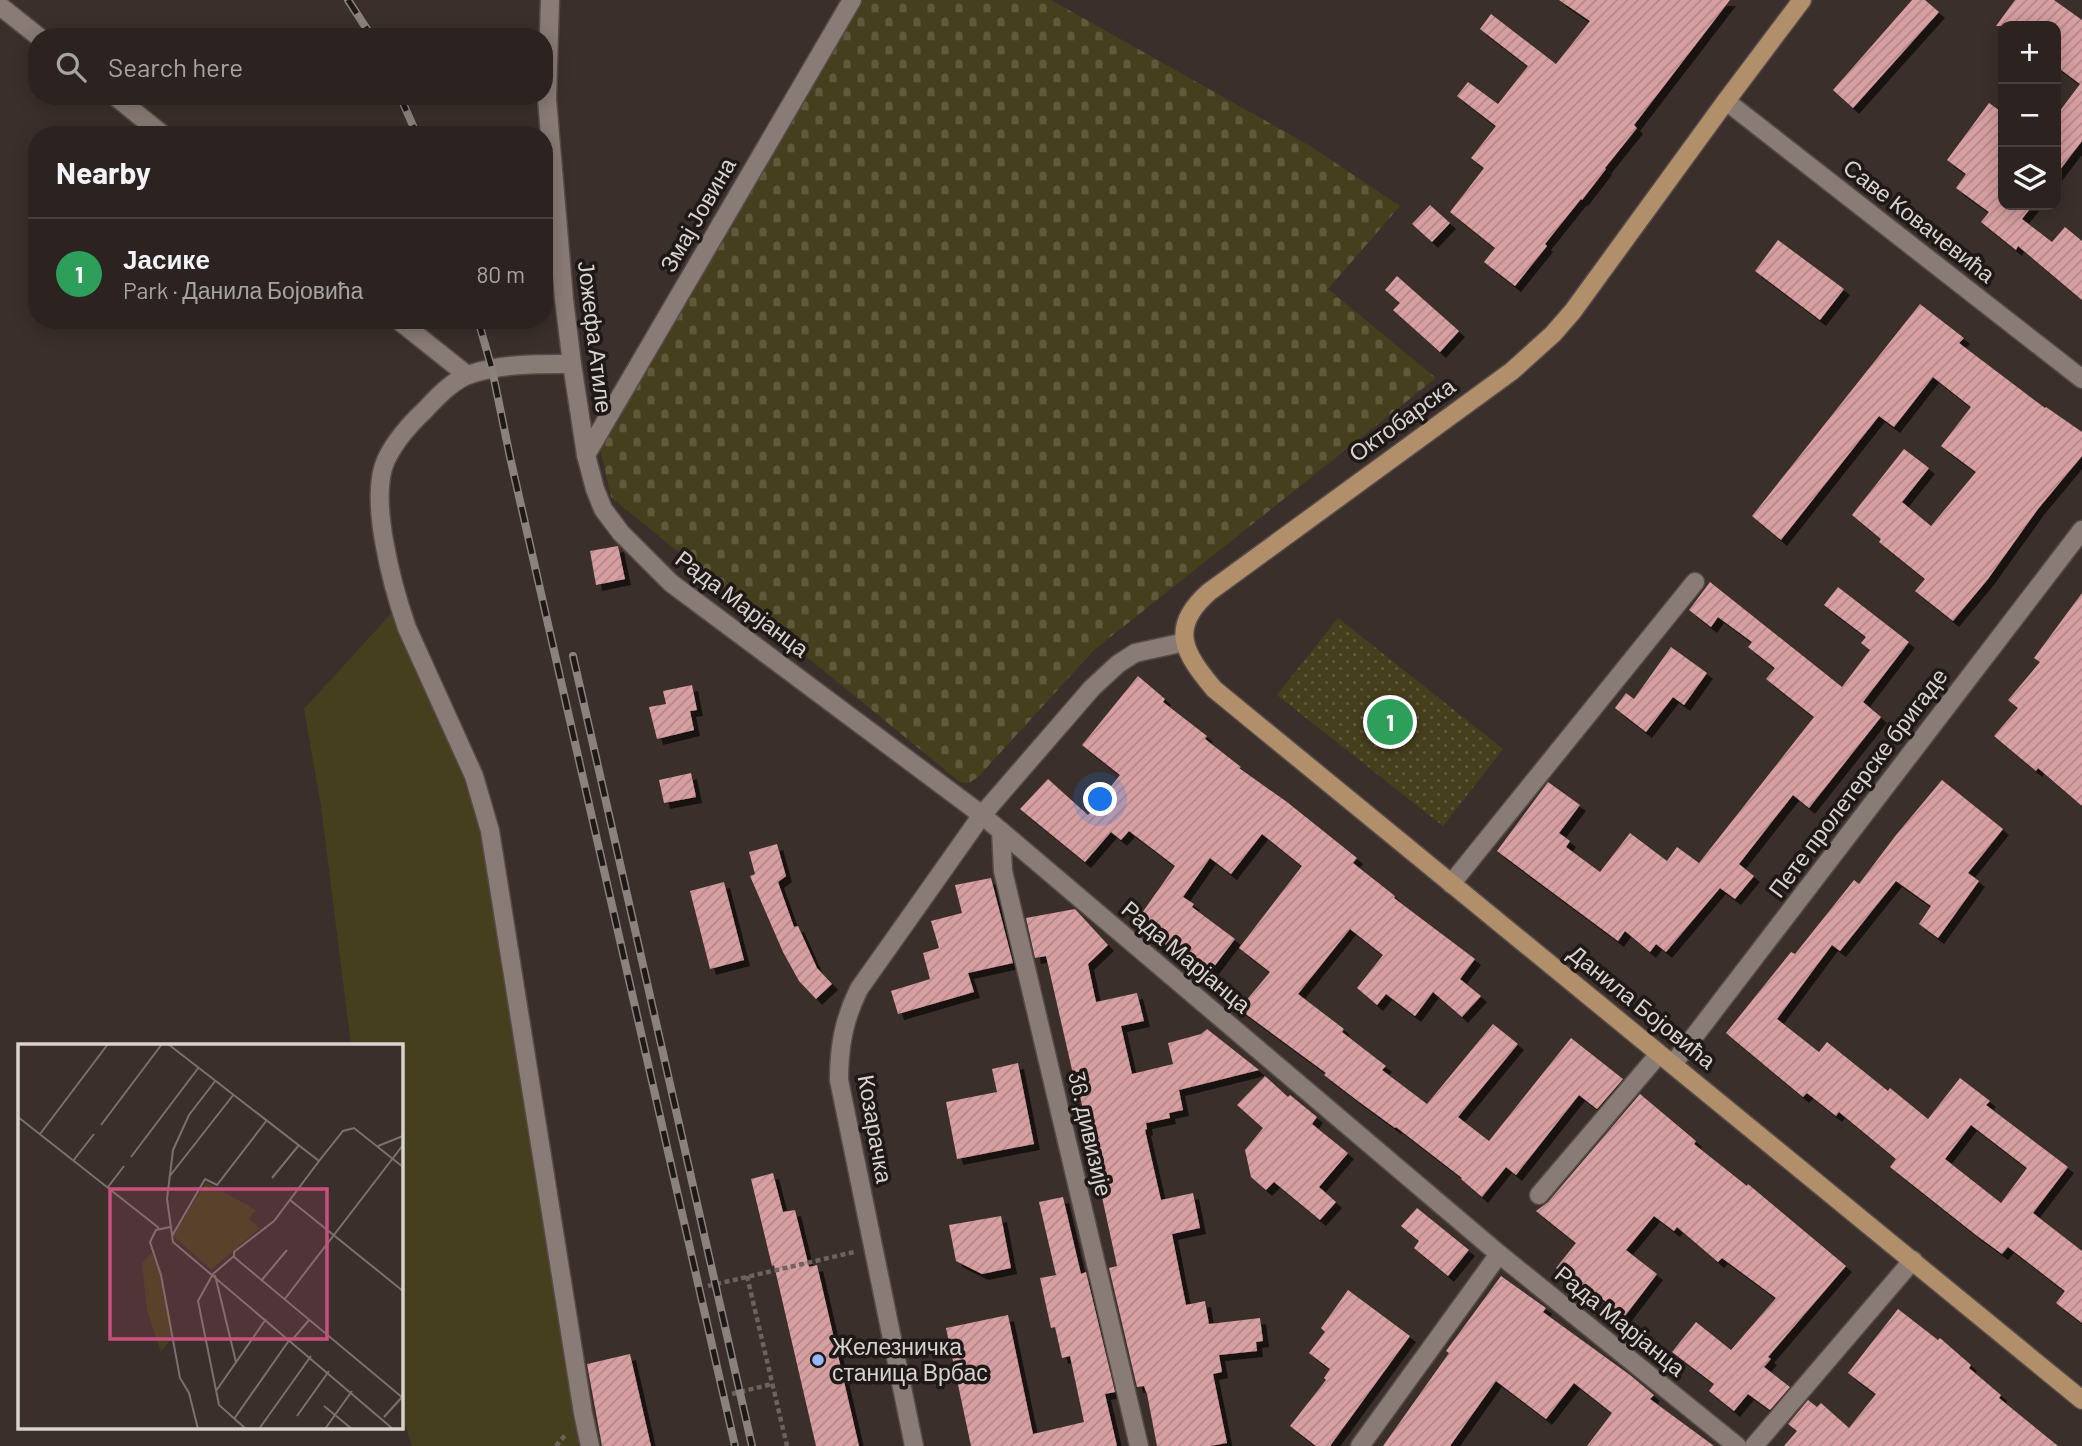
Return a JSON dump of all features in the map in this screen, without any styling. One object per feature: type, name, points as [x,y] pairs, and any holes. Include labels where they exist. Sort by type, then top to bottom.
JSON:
[{"type":"main road","name":"Октобарска","points":[[1185,642],[1185,627],[1193,606],[1209,592],[1512,371],[1553,334],[1573,312],[1802,0]]},
{"type":"main road","name":"Данила Бојовића","points":[[1185,642],[1189,659],[1214,689],[2082,1400]]},
{"type":"street","name":"Јожефа Атиле","points":[[549,28],[550,0]]},
{"type":"street","name":"Змај Јовина","points":[[586,455],[852,0]]},
{"type":"street","points":[[0,6],[28,28]]},
{"type":"street","name":"Саве Ковачевића","points":[[1726,101],[2082,379]]},
{"type":"street","points":[[126,105],[152,126]]},
{"type":"street","name":"Јожефа Атиле","points":[[548,105],[549,126]]},
{"type":"street","name":"Јожефа Атиле","points":[[553,170],[572,364],[586,455],[603,509]]},
{"type":"street","points":[[409,329],[467,375]]},
{"type":"street","points":[[572,364],[509,365],[467,375],[438,397],[419,415],[394,446],[383,472],[380,510],[399,605],[474,776],[490,831],[590,1446]]},
{"type":"street","name":"Рада Марјанца","points":[[603,509],[643,557],[671,583],[982,815],[1499,1254],[1728,1444]]},
{"type":"street","name":"Пете пролетерске бригаде","points":[[1539,1195],[1666,1059],[2082,530]]},
{"type":"street","points":[[1451,884],[1695,582]]},
{"type":"street","points":[[982,815],[1092,688],[1118,664],[1135,653],[1185,642]]},
{"type":"street","name":"Козарачка","points":[[914,1446],[839,1080],[842,1030],[859,989],[982,815]]},
{"type":"street","name":"36. дивизије","points":[[1001,831],[1003,871],[1139,1446]]},
{"type":"street","points":[[1360,1446],[1499,1254]]},
{"type":"street","points":[[1754,1446],[1913,1260]]},
{"type":"path","points":[[708,1286],[872,1248]]},
{"type":"path","points":[[747,1276],[787,1446]]},
{"type":"path","points":[[732,1394],[772,1384]]},
{"type":"green space","points":[[862,0],[1051,0],[1310,146],[1400,206],[1328,289],[1436,378],[1094,650],[978,777],[969,783],[960,782],[611,497],[600,448]]},
{"type":"green space","points":[[399,605],[474,776],[587,1432],[577,1446],[412,1446],[402,1416],[402,1044],[351,1044],[321,806],[304,709]]},
{"type":"green space","points":[[1338,618],[1503,749],[1443,826],[1277,695]]},
{"type":"building","points":[[1559,0],[1730,0],[1634,125],[1637,128],[1515,286],[1484,262],[1495,248],[1450,212],[1484,168],[1471,158],[1496,126],[1457,96],[1468,82],[1498,104],[1528,66],[1480,29],[1491,14],[1556,64],[1590,21]]},
{"type":"building","points":[[1912,0],[1925,0],[1939,12],[1853,108],[1833,90]]},
{"type":"building","points":[[2015,0],[2054,0],[2082,20],[2082,141],[2061,168],[2061,109],[2080,84],[2061,70],[2061,21],[2000,21]]},
{"type":"building","points":[[1989,103],[1998,109],[1998,210],[2029,210],[2022,219],[2052,242],[2065,227],[2082,241],[2082,300],[2018,246],[2016,250],[1981,222],[1989,212],[1956,188],[1966,174],[1947,160]]},
{"type":"building","points":[[1430,205],[1450,223],[1432,242],[1412,224]]},
{"type":"building","points":[[1778,240],[1844,289],[1820,320],[1755,271]]},
{"type":"building","points":[[1397,276],[1459,331],[1440,352],[1393,310],[1400,303],[1385,290]]},
{"type":"building","points":[[1920,304],[1964,338],[1959,343],[2045,408],[2082,432],[2082,456],[1953,621],[1915,591],[1925,579],[1879,542],[1881,539],[1852,515],[1904,449],[1929,468],[1902,502],[1931,526],[1976,472],[1941,446],[1971,407],[1933,377],[1894,427],[1879,416],[1781,540],[1752,516]]},
{"type":"building","points":[[618,546],[625,579],[596,585],[590,551]]},
{"type":"building","points":[[1710,582],[1842,687],[1870,650],[1861,643],[1866,637],[1824,605],[1838,587],[1909,642],[1863,702],[1881,717],[1809,808],[1793,795],[1739,864],[1754,876],[1735,899],[1720,888],[1666,952],[1656,944],[1650,952],[1625,931],[1618,941],[1497,851],[1548,782],[1580,805],[1559,833],[1570,841],[1566,847],[1600,872],[1630,833],[1667,861],[1677,847],[1699,863],[1814,717],[1766,679],[1775,668],[1748,647],[1752,642],[1718,617],[1711,627],[1689,610]]},
{"type":"building","points":[[2082,593],[2082,806],[2038,768],[2036,771],[1994,736],[2018,708],[2008,700],[2040,662],[2034,658]]},
{"type":"building","points":[[1671,647],[1707,673],[1684,705],[1673,697],[1646,732],[1615,708],[1626,693],[1634,699]]},
{"type":"building","points":[[1138,676],[1165,699],[1163,702],[1207,736],[1205,739],[1241,767],[1239,768],[1357,858],[1353,863],[1395,896],[1394,898],[1475,959],[1460,979],[1481,996],[1462,1017],[1433,992],[1415,1016],[1386,994],[1377,1005],[1357,988],[1383,955],[1350,929],[1298,994],[1386,1066],[1382,1070],[1427,1104],[1493,1024],[1518,1044],[1458,1117],[1489,1141],[1571,1038],[1623,1079],[1597,1109],[1579,1095],[1516,1175],[1506,1167],[1482,1197],[1462,1178],[1239,1009],[1270,972],[1239,948],[1302,866],[1262,834],[1231,874],[1210,858],[1183,897],[1194,904],[1192,907],[1235,939],[1207,976],[1135,923],[1175,866],[1129,831],[1121,840],[1111,832],[1085,862],[1020,809],[1048,779],[1088,815],[1120,775],[1082,745]]},
{"type":"building","points":[[692,685],[697,710],[690,711],[694,730],[657,739],[649,707],[666,704],[663,691]]},
{"type":"building","points":[[691,773],[696,797],[664,803],[659,780]]},
{"type":"building","points":[[1942,780],[2003,829],[1968,873],[1979,881],[1938,938],[1919,924],[1931,906],[1896,881],[1840,951],[1832,945],[1777,1019],[1819,1052],[1827,1042],[1928,1119],[1960,1078],[1990,1101],[1986,1105],[2068,1167],[2033,1213],[2082,1251],[2082,1323],[2056,1303],[2065,1291],[2008,1247],[2002,1254],[1976,1235],[1890,1167],[1896,1159],[1839,1112],[1836,1116],[1807,1093],[1803,1097],[1726,1033],[1791,952],[1795,954],[1854,880],[1859,884]],"holes":[[[1971,1125],[2027,1168],[2001,1203],[1945,1159]]]},
{"type":"building","points":[[777,844],[786,876],[778,882],[794,927],[798,926],[817,968],[832,984],[816,999],[799,981],[783,952],[750,876],[755,874],[749,852]]},
{"type":"building","points":[[991,878],[1013,963],[968,973],[974,992],[898,1014],[891,991],[930,979],[923,953],[939,948],[931,921],[962,913],[955,885]]},
{"type":"building","points":[[724,882],[744,960],[710,969],[690,891]]},
{"type":"building","points":[[1075,909],[1108,945],[1088,964],[1096,1002],[1137,993],[1144,1021],[1121,1026],[1132,1074],[1173,1064],[1168,1043],[1201,1034],[1207,1029],[1259,1070],[1179,1090],[1183,1110],[1169,1113],[1170,1118],[1146,1123],[1145,1130],[1161,1200],[1193,1193],[1200,1228],[1172,1234],[1186,1305],[1205,1301],[1209,1324],[1260,1318],[1263,1341],[1256,1342],[1257,1351],[1219,1355],[1222,1372],[1213,1374],[1227,1443],[1210,1446],[1157,1446],[1147,1394],[1144,1386],[1137,1387],[1109,1268],[1117,1266],[1080,1096],[1046,956],[1035,958],[1026,918]]},
{"type":"building","points":[[1018,1063],[1034,1144],[957,1159],[946,1102],[997,1092],[992,1069]]},
{"type":"building","points":[[1265,1076],[1288,1097],[1290,1095],[1317,1117],[1312,1124],[1348,1153],[1319,1187],[1336,1202],[1320,1220],[1274,1182],[1266,1190],[1251,1177],[1245,1150],[1263,1128],[1237,1105]]},
{"type":"building","points":[[1640,1094],[1696,1141],[1694,1144],[1747,1186],[1748,1184],[1846,1266],[1768,1357],[1771,1359],[1764,1367],[1790,1387],[1770,1410],[1748,1394],[1734,1411],[1709,1391],[1714,1384],[1672,1352],[1696,1322],[1731,1350],[1776,1298],[1722,1258],[1718,1262],[1677,1227],[1674,1231],[1654,1216],[1626,1250],[1657,1274],[1625,1316],[1589,1289],[1586,1292],[1556,1268],[1576,1243],[1536,1211],[1548,1202]]},
{"type":"building","name":"Железничка станица Врбас","points":[[773,1173],[783,1212],[795,1210],[809,1267],[817,1265],[859,1446],[816,1446],[751,1179]]},
{"type":"building","points":[[1063,1197],[1081,1274],[1086,1272],[1115,1392],[1105,1394],[1117,1446],[971,1446],[946,1328],[1008,1315],[1033,1434],[1084,1422],[1070,1356],[1062,1358],[1055,1327],[1051,1328],[1040,1278],[1056,1275],[1039,1202]]},
{"type":"building","points":[[1417,1208],[1469,1250],[1448,1276],[1414,1248],[1419,1241],[1401,1226]]},
{"type":"building","points":[[1001,1216],[1011,1268],[982,1274],[956,1261],[949,1225]]},
{"type":"building","points":[[1501,1276],[1546,1308],[1543,1312],[1630,1375],[1654,1395],[1650,1399],[1714,1446],[1587,1446],[1612,1413],[1574,1383],[1546,1419],[1496,1381],[1450,1446],[1383,1446],[1449,1353],[1446,1351]]},
{"type":"building","points":[[1348,1290],[1410,1336],[1330,1446],[1316,1446],[1290,1426],[1326,1380],[1324,1378],[1330,1369],[1309,1353],[1325,1332],[1321,1328]]},
{"type":"building","points":[[1898,1309],[1938,1340],[1940,1338],[1971,1365],[1969,1368],[2001,1395],[1999,1398],[2058,1446],[1784,1446],[1797,1431],[1788,1424],[1808,1400],[1817,1407],[1821,1403],[1849,1428],[1876,1394],[1848,1373]]},
{"type":"building","points":[[630,1354],[651,1446],[602,1446],[587,1364]]},
{"type":"railway","points":[[348,0],[366,28]]},
{"type":"railway","points":[[404,105],[413,126]]},
{"type":"railway","points":[[481,329],[492,369],[735,1446]]},
{"type":"railway","points":[[573,656],[752,1446]]},
{"type":"place","name":"Јасике","points":[[1390,722]]},
{"type":"place","name":"Железничка станица Врбас","points":[[818,1360]]}]
